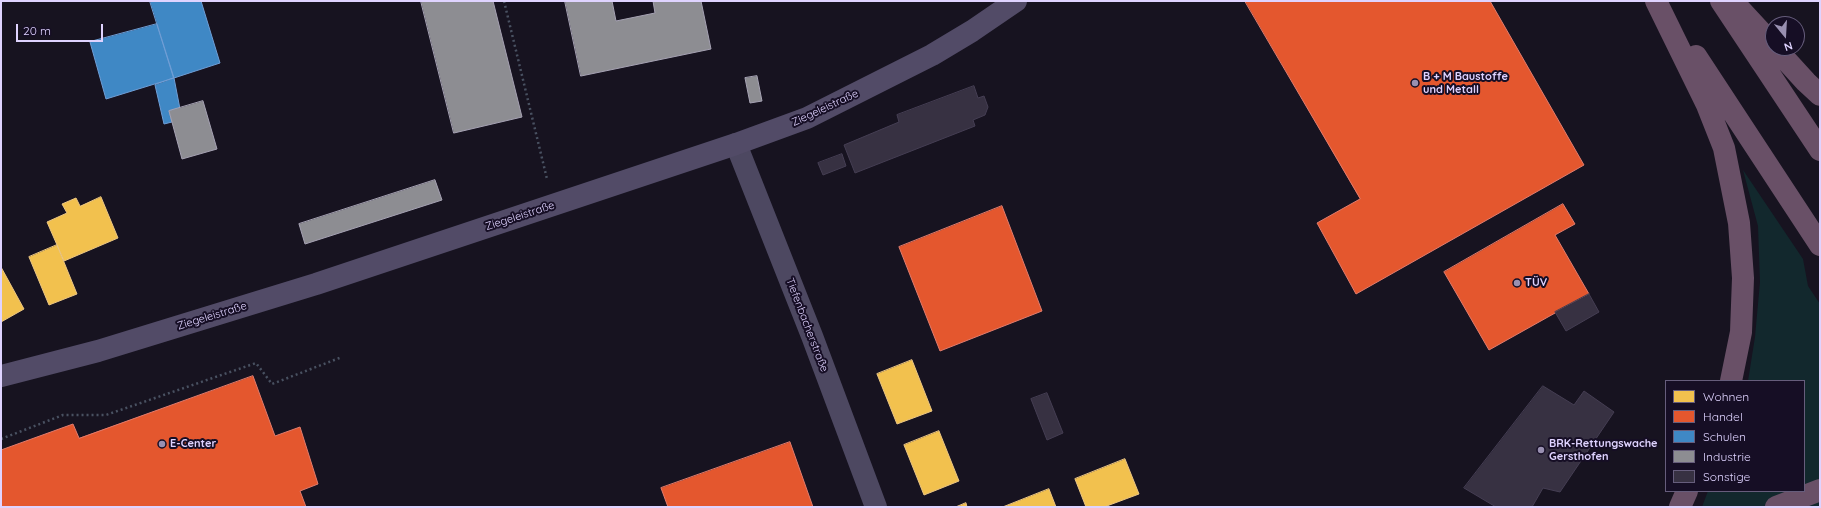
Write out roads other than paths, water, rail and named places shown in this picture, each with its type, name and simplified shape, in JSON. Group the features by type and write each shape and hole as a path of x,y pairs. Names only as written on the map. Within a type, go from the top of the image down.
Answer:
{"highway":[{"path":"1656,1 1707,105 1724,148 1739,223 1743,278 1741,332 1731,380"},
{"path":"1660,1 1820,245"},
{"path":"1721,1 1820,150"},
{"path":"1733,1 1765,36"},
{"path":"1782,56 1806,82 1820,94"},
{"path":"1776,507 1820,490"},
{"path":"1680,507 1687,492"}],"street":[{"name":"Ziegeleistraße","path":"1,376 98,351 316,284 736,144 807,118 932,55 972,31 1016,1"},
{"name":"Tiefenbacherstraße","path":"736,144 812,336 876,507"}],"place":[{"name":"B + M Baustoffe und Metall","path":"1415,83"},
{"name":"TÜV","path":"1517,283"},
{"name":"E-Center","path":"162,444"},
{"name":"BRK-Rettungswache Gersthofen","path":"1541,450"}]}
